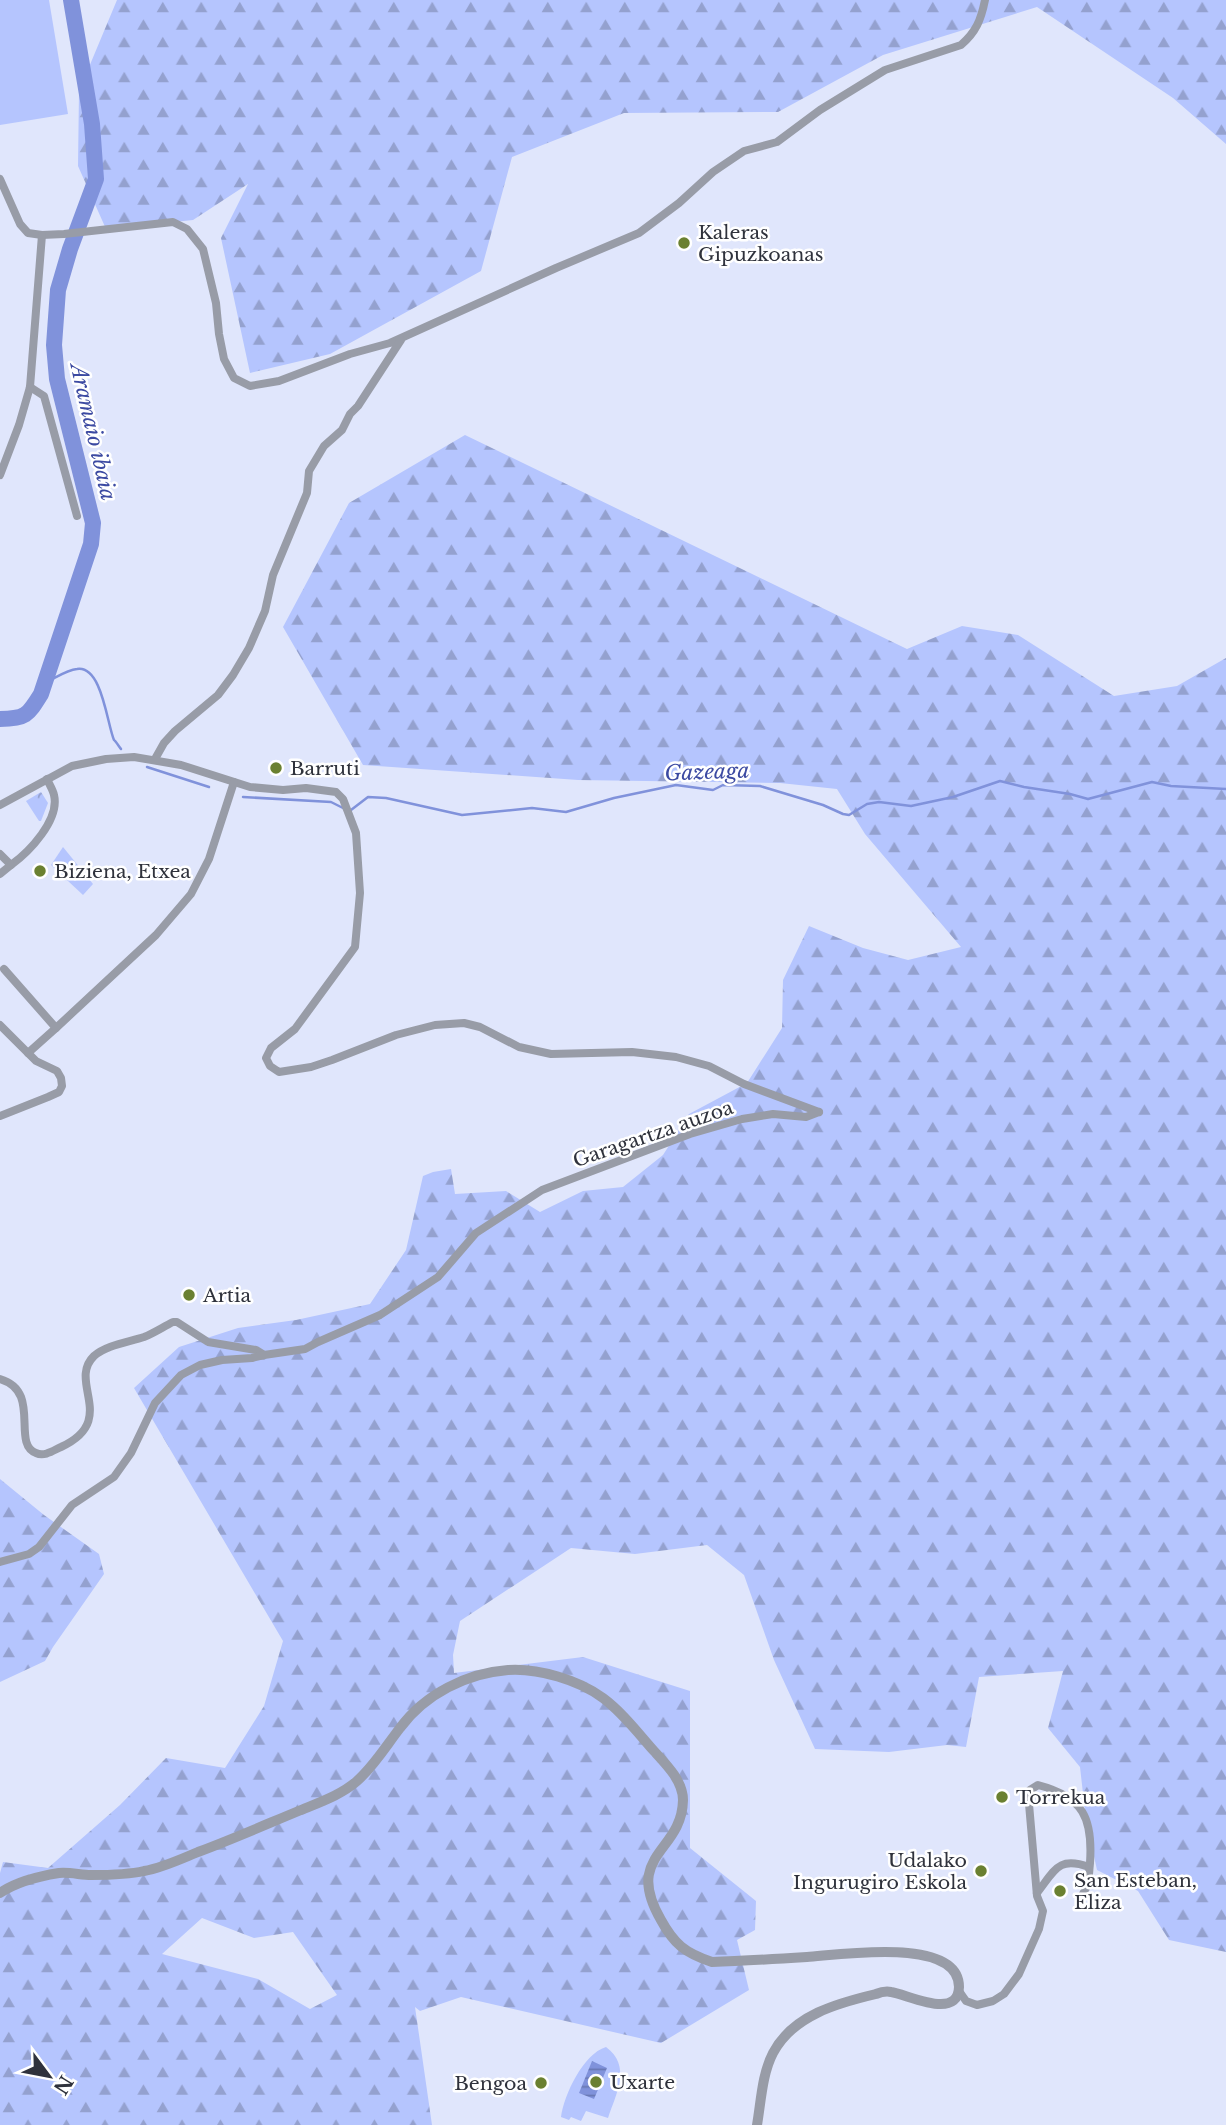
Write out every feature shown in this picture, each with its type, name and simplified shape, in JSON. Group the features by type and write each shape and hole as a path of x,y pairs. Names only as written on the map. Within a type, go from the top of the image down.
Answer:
{"street":[{"path":"0,179 20,224 28,233 64,234 173,222 187,229 203,249 216,303 224,359 234,378 250,386 279,381 350,354 390,343 639,233 679,203 713,172 744,151 777,142 831,103 885,70 961,45 977,28 985,0"},
{"path":"0,475 30,387 42,235"},
{"path":"155,759 175,731 218,695 250,648 265,611 273,575 307,493 309,471 324,446 342,430 403,337"},
{"path":"30,387 44,396 77,516"},
{"name":"Garagartza auzoa","path":"0,805 72,766 134,757 181,765 250,787 306,788 336,792 343,799 356,833 360,893 355,947 295,1029 271,1048 265,1058 270,1066 279,1072 321,1064 396,1035 435,1025 464,1023 480,1027 519,1047 551,1054 632,1052 677,1057 709,1066 744,1084 819,1112 806,1117 773,1114 742,1119 690,1135 542,1191 475,1233 438,1277 403,1302 305,1349 264,1354"},
{"path":"0,874 31,847 50,820 55,795 47,779"},
{"path":"28,1053 156,935 192,892 209,859 234,782"},
{"path":"0,854 11,865"},
{"path":"4,969 56,1028"},
{"path":"0,1025 36,1060 57,1071 62,1086 59,1092 0,1116"},
{"path":"0,1379 20,1392 24,1403 26,1444 34,1453 40,1454 68,1444 83,1433 89,1417 87,1366 96,1354 104,1350 177,1322 208,1342 256,1350 264,1354"},
{"path":"0,1562 29,1554 39,1547 72,1505 114,1477 125,1464 155,1403 181,1375 200,1365 264,1354"},
{"path":"0,1893 8,1887 61,1872 91,1875 144,1871 232,1839 338,1794 356,1782 369,1769 401,1725 420,1706 459,1681 487,1671 532,1671 555,1676 601,1696 636,1730 678,1782 683,1797 681,1815 647,1879 649,1895 669,1934 680,1947 696,1956 712,1962 898,1951 942,1961 954,1969 959,1991 966,2001 977,2005 993,2001 1009,1990 1025,1962 1042,1918 1043,1911 1037,1893 1029,1804 1030,1790 1038,1785 1063,1794 1082,1812 1088,1824 1091,1836 1089,1887 1080,1899"},
{"path":"1037,1893 1057,1868 1064,1864 1072,1862 1089,1867"},
{"path":"757,2125 766,2074 773,2053 785,2037 805,2019 828,2008 888,1991 932,2005 945,2004 954,1999 959,1991"}],"green space":[{"path":"0,0 49,0 68,114 0,125"},
{"path":"117,0 1226,0 1226,144 1173,98 1037,7 883,55 778,112 624,113 512,157 481,271 330,354 250,373 221,238 248,184 193,220 106,229 78,166 79,91"},
{"path":"465,435 907,649 962,626 1018,635 1114,696 1177,686 1226,658 1226,1952 1169,1940 1138,1891 1097,1870 1086,1820 1080,1767 1048,1728 1063,1671 979,1677 966,1747 947,1745 889,1752 815,1749 774,1660 744,1575 707,1545 635,1554 571,1548 460,1621 453,1655 454,1673 583,1657 690,1691 690,1848 756,1901 755,1930 737,1940 749,1990 661,2043 461,1997 420,2011 415,2007 432,2125 0,2125 0,1873 3,1862 48,1868 120,1805 166,1758 225,1768 264,1706 283,1641 134,1388 179,1347 238,1328 296,1320 370,1304 406,1250 423,1176 451,1169 455,1194 506,1191 540,1212 583,1191 623,1187 663,1155 689,1114 747,1083 782,1028 783,980 809,926 863,948 908,960 961,947 865,834 837,789 780,783 578,780 363,765 283,627 349,503","holes":["202,1918 254,1938 293,1932 337,1995 310,2009 258,1979 162,1954"]},
{"path":"41,792 48,803 39,821 26,801"},
{"path":"63,847 93,884 83,895 51,865"},
{"path":"0,1479 44,1515 99,1554 104,1574 45,1661 0,1682"},
{"name":"Uxarte","path":"606,2047 614,2055 620,2071 618,2090 608,2118 586,2111 581,2121 561,2117 566,2098 582,2066"}],"shaded area":[{"path":"592,2061 607,2068 594,2099 579,2093"}],"waterway":[{"name":"Aramaio ibaia","path":"0,719 21,717 33,707 41,694 91,544 93,523 57,379 54,345 58,290 96,179 92,124 71,0"},
{"name":"Gazeaga","path":"46,682 77,669 85,670 92,676 98,685 114,740 121,749"},
{"name":"Gazeaga","path":"147,767 209,787"},
{"name":"Gazeaga","path":"351,810 368,797 386,798 462,815 532,808 566,812 614,798 676,785 713,790 723,785 760,786 849,815 867,804 879,802 911,806 953,797 1000,781 1088,799 1152,782 1171,786 1226,789"},
{"name":"Gazeaga","path":"243,797 331,802 343,808"}],"place":[{"name":"Kaleras Gipuzkoanas","path":"684,243"},
{"name":"Barruti","path":"276,768"},
{"name":"Biziena, Etxea","path":"40,871"},
{"name":"Artia","path":"189,1295"},
{"name":"Torrekua","path":"1002,1797"},
{"name":"Udalako Ingurugiro Eskola","path":"981,1871"},
{"name":"San Esteban, Eliza","path":"1060,1891"},
{"name":"Uxarte","path":"596,2082"},
{"name":"Bengoa","path":"541,2083"}]}
